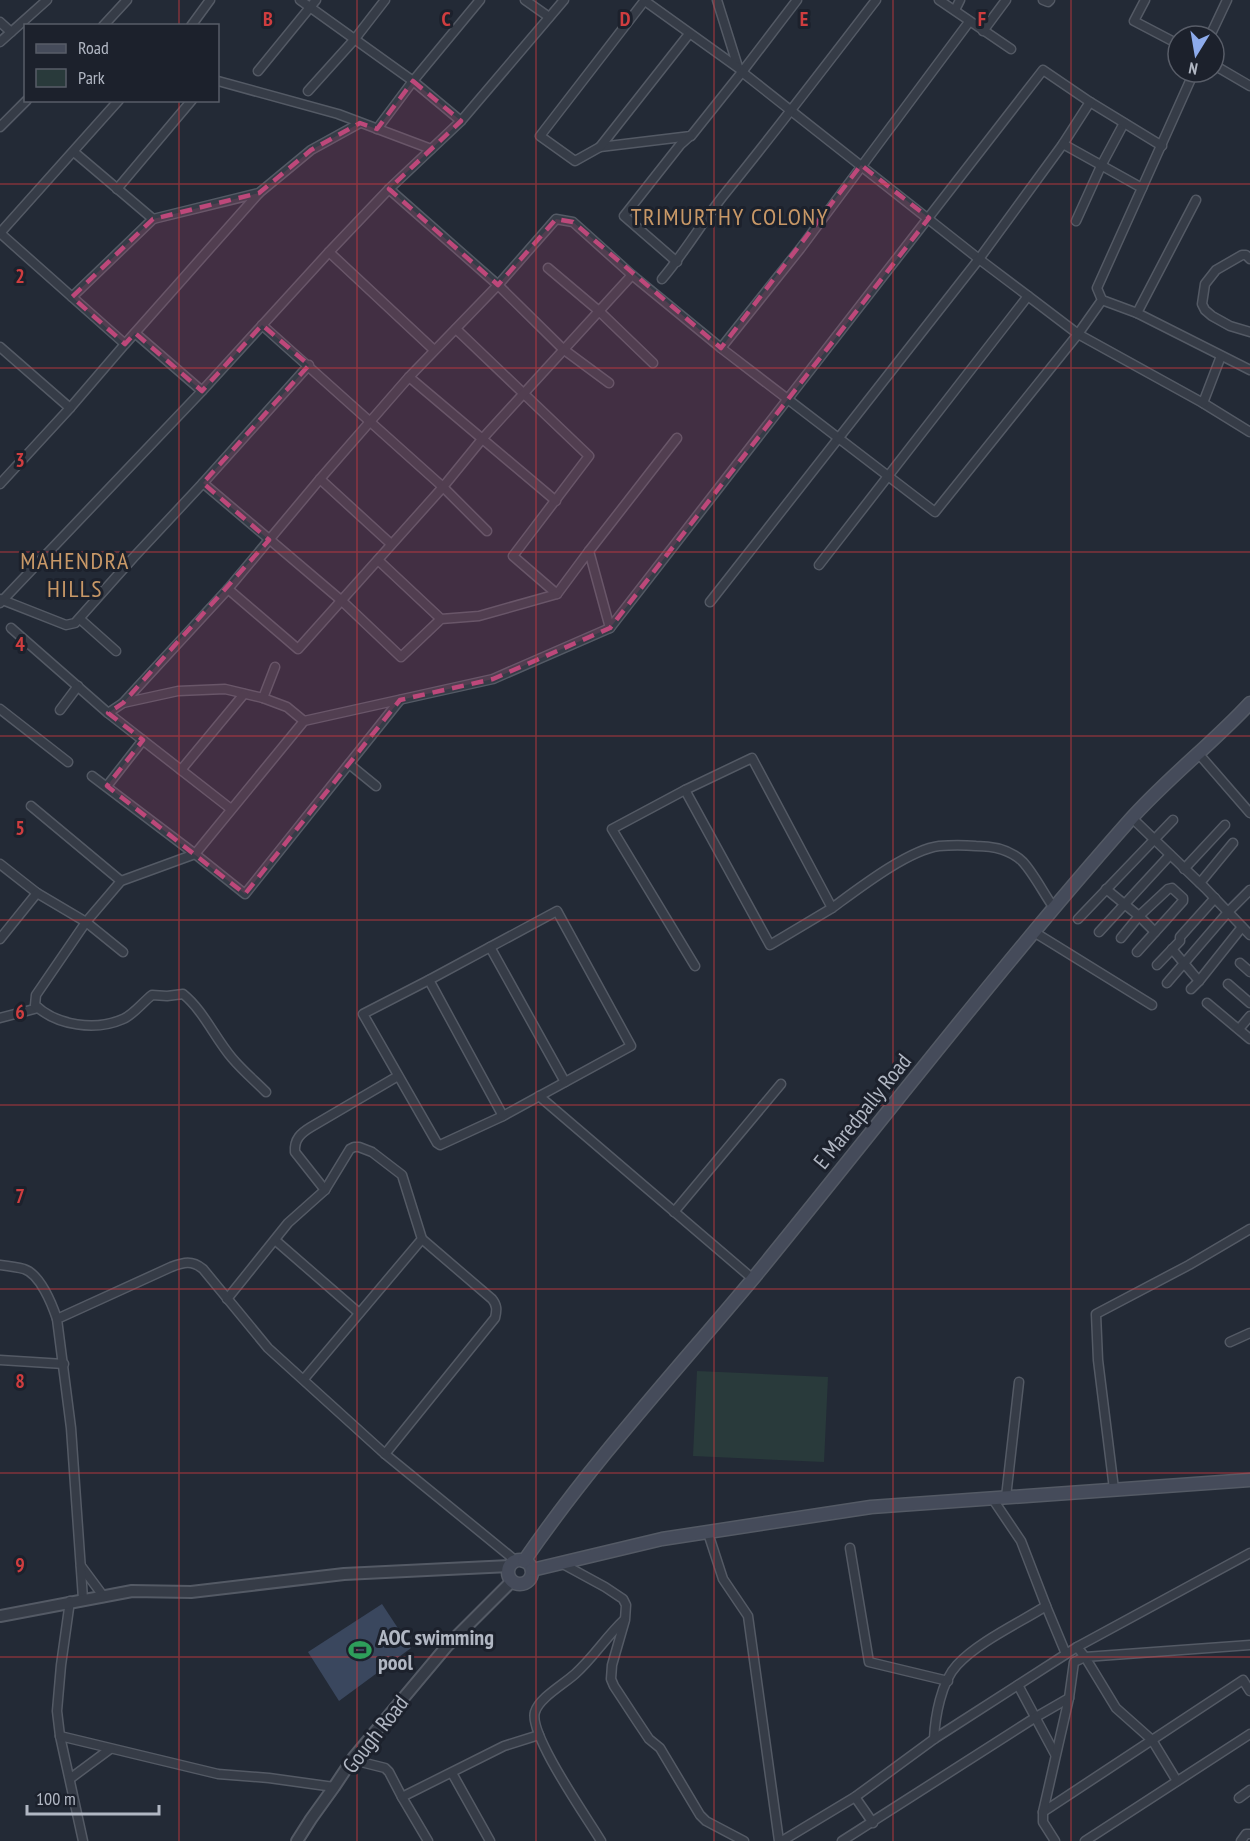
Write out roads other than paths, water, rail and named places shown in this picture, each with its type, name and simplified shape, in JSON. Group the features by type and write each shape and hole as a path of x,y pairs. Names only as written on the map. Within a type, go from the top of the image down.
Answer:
{"main road":[{"name":"E Maredpally Road","path":"520,1564 617,1440 753,1279 1054,908 1132,818 1248,708"},
{"path":"520,1564 532,1576 528,1582 521,1585 512,1581 508,1574 520,1564 561,1563 662,1539 871,1507 1250,1480"}],"street":[{"path":"0,42 48,0"},
{"path":"192,24 210,0"},
{"path":"300,0 313,4 354,40 413,81 461,121"},
{"path":"308,91 354,40 385,0"},
{"path":"377,129 413,81 480,0"},
{"path":"525,0 549,17"},
{"path":"309,365 75,623 66,625 1,600 202,391 389,189 461,121 564,0"},
{"path":"717,0 740,70"},
{"path":"677,262 624,216 797,0"},
{"path":"662,279 677,262 728,189 792,111 876,0"},
{"path":"939,0 1011,49"},
{"path":"955,10 960,0"},
{"path":"983,31 1006,0"},
{"path":"1043,0 1048,2 1050,0"},
{"path":"1145,0 1134,21 1166,38"},
{"path":"1216,24 1227,0"},
{"path":"105,24 124,1"},
{"path":"690,136 600,147 575,161 540,136 645,1 740,70 1077,334 1203,403 1250,432"},
{"path":"258,71 313,4"},
{"path":"0,22 11,32"},
{"path":"721,348 800,249 969,22"},
{"path":"600,147 689,34"},
{"path":"266,1092 233,1059 194,1003 183,994 152,995 126,1018 108,1023 80,1025 64,1022 44,1013 35,1005 36,995 86,922 121,882 195,854 304,721 493,679 610,628 1042,69 1162,147"},
{"path":"1226,71 1250,86"},
{"path":"219,81 338,114 431,149"},
{"path":"1189,84 1097,288 1102,300 1137,313 1250,370"},
{"path":"0,127 25,102"},
{"path":"117,102 0,233 125,344"},
{"path":"117,189 190,102"},
{"path":"710,602 979,259 1064,144 1090,102"},
{"path":"0,484 260,193 311,150 360,123"},
{"path":"1076,220 1124,123"},
{"path":"1064,144 1142,188"},
{"path":"74,152 153,219"},
{"path":"389,189 498,285 563,349 609,383"},
{"path":"72,297 153,219 260,193"},
{"path":"1137,313 1196,200"},
{"path":"108,713 123,703 228,589 370,420 498,285 556,219 573,222 632,275 721,348 935,512 1102,300"},
{"path":"329,252 434,350"},
{"path":"1250,259 1242,255 1216,270 1205,284 1202,304 1212,316 1230,326 1250,332"},
{"path":"548,268 599,311 653,363"},
{"path":"228,589 298,649 443,487 483,438 632,275"},
{"path":"819,565 1029,296"},
{"path":"262,325 370,420 487,531"},
{"path":"456,329 589,456 513,556 557,594"},
{"path":"135,333 202,391"},
{"path":"0,347 70,408"},
{"path":"1203,403 1221,356"},
{"path":"409,377 556,501"},
{"path":"203,483 342,601 401,657 441,619 480,616 557,594 677,438"},
{"path":"320,479 391,544"},
{"path":"589,551 610,628"},
{"path":"378,560 441,619"},
{"path":"80,619 116,651"},
{"path":"11,628 108,713 231,809"},
{"path":"263,698 275,667"},
{"path":"60,710 78,686"},
{"path":"123,703 178,691 225,689 263,698 287,707 304,721"},
{"path":"181,770 244,694"},
{"path":"92,776 245,894 400,700"},
{"path":"0,709 68,762"},
{"path":"107,786 143,740"},
{"path":"1198,753 1250,813"},
{"path":"695,966 612,829 752,758 832,908"},
{"path":"349,764 376,786"},
{"path":"685,790 770,945 832,908 871,879 916,854 937,846 993,846 1008,852 1023,862 1054,908"},
{"path":"31,806 121,882"},
{"path":"1132,818 1250,935"},
{"path":"1078,919 1173,820"},
{"path":"1184,869 1225,825"},
{"path":"1200,883 1233,843"},
{"path":"1099,932 1170,855"},
{"path":"0,864 38,893 86,922 123,952"},
{"path":"1121,938 1139,916 1170,887 1183,898 1182,903 1137,952"},
{"path":"1106,889 1155,932"},
{"path":"1167,983 1250,890"},
{"path":"0,939 38,893"},
{"path":"1157,965 1215,898"},
{"path":"557,911 631,1046 503,1116 440,1145 363,1014 490,947 557,911"},
{"path":"1191,988 1242,927"},
{"path":"1034,932 1152,1005"},
{"path":"490,947 565,1082"},
{"path":"1172,949 1199,981"},
{"path":"1240,963 1250,972"},
{"path":"429,980 503,1116"},
{"path":"1228,984 1250,1003"},
{"path":"1207,1003 1250,1039"},
{"path":"0,1018 38,1008"},
{"path":"1239,1029 1250,1016"},
{"path":"325,1190 295,1152 294,1145 297,1139 306,1130 398,1076"},
{"path":"674,1212 781,1084"},
{"path":"539,1096 753,1279"},
{"path":"227,1299 288,1223 325,1190 350,1149 364,1148 379,1156 402,1175 422,1239 492,1299 496,1304 497,1312 495,1318 385,1454"},
{"path":"1113,1490 1098,1360 1096,1314 1189,1265 1250,1229"},
{"path":"304,1379 422,1239"},
{"path":"275,1240 359,1313"},
{"path":"57,1319 181,1263 197,1264 268,1348 385,1454 520,1564"},
{"path":"0,1264 28,1271 46,1290 57,1319 71,1428 83,1599"},
{"path":"1230,1342 1250,1333"},
{"path":"0,1360 63,1364"},
{"path":"1006,1497 1019,1382"},
{"path":"992,1498 1022,1541 1066,1654"},
{"path":"708,1533 723,1579 748,1616 780,1841 855,1797 934,1739 1077,1647 1250,1553"},
{"path":"850,1548 869,1662 948,1681"},
{"path":"561,1563 623,1599 626,1605 625,1620 610,1672 614,1686 649,1739 660,1748 700,1815 706,1821 744,1841"},
{"path":"0,1616 132,1591 191,1592 344,1574 520,1564"},
{"path":"81,1566 104,1597"},
{"name":"Gough Road","path":"297,1841 354,1757 447,1646 512,1581"},
{"path":"70,1601 57,1711 60,1736 83,1841"},
{"path":"934,1739 934,1721 948,1681 956,1666 978,1647 1046,1606"},
{"path":"601,1841 563,1781 539,1735 534,1720 539,1705 575,1674 625,1620"},
{"path":"1055,1841 1043,1822 1043,1812 1069,1698 1074,1662 1085,1657 1250,1645"},
{"path":"1077,1647 1116,1708 1152,1740 1177,1781"},
{"path":"1043,1812 1243,1680 1250,1691"},
{"path":"1018,1685 1055,1754"},
{"path":"842,1841 1069,1698"},
{"path":"1084,1841 1250,1734"},
{"path":"402,1797 504,1746 539,1735"},
{"path":"60,1736 218,1774 269,1778 334,1788"},
{"path":"70,1778 110,1749"},
{"path":"354,1757 365,1763 386,1768 428,1841"},
{"path":"452,1773 490,1841"},
{"path":"1239,1798 1250,1790"},
{"path":"855,1797 873,1823"},
{"path":"1241,1841 1246,1834 1250,1834"}],"water":[{"name":"AOC swimming pool","path":"382,1604 411,1648 339,1701 308,1652"}],"place":[{"name":"AOC swimming pool","path":"360,1650"}],"district":[{"name":"TRIMURTHY COLONY","path":"730,217"},
{"name":"MAHENDRA HILLS","path":"75,575"}]}
